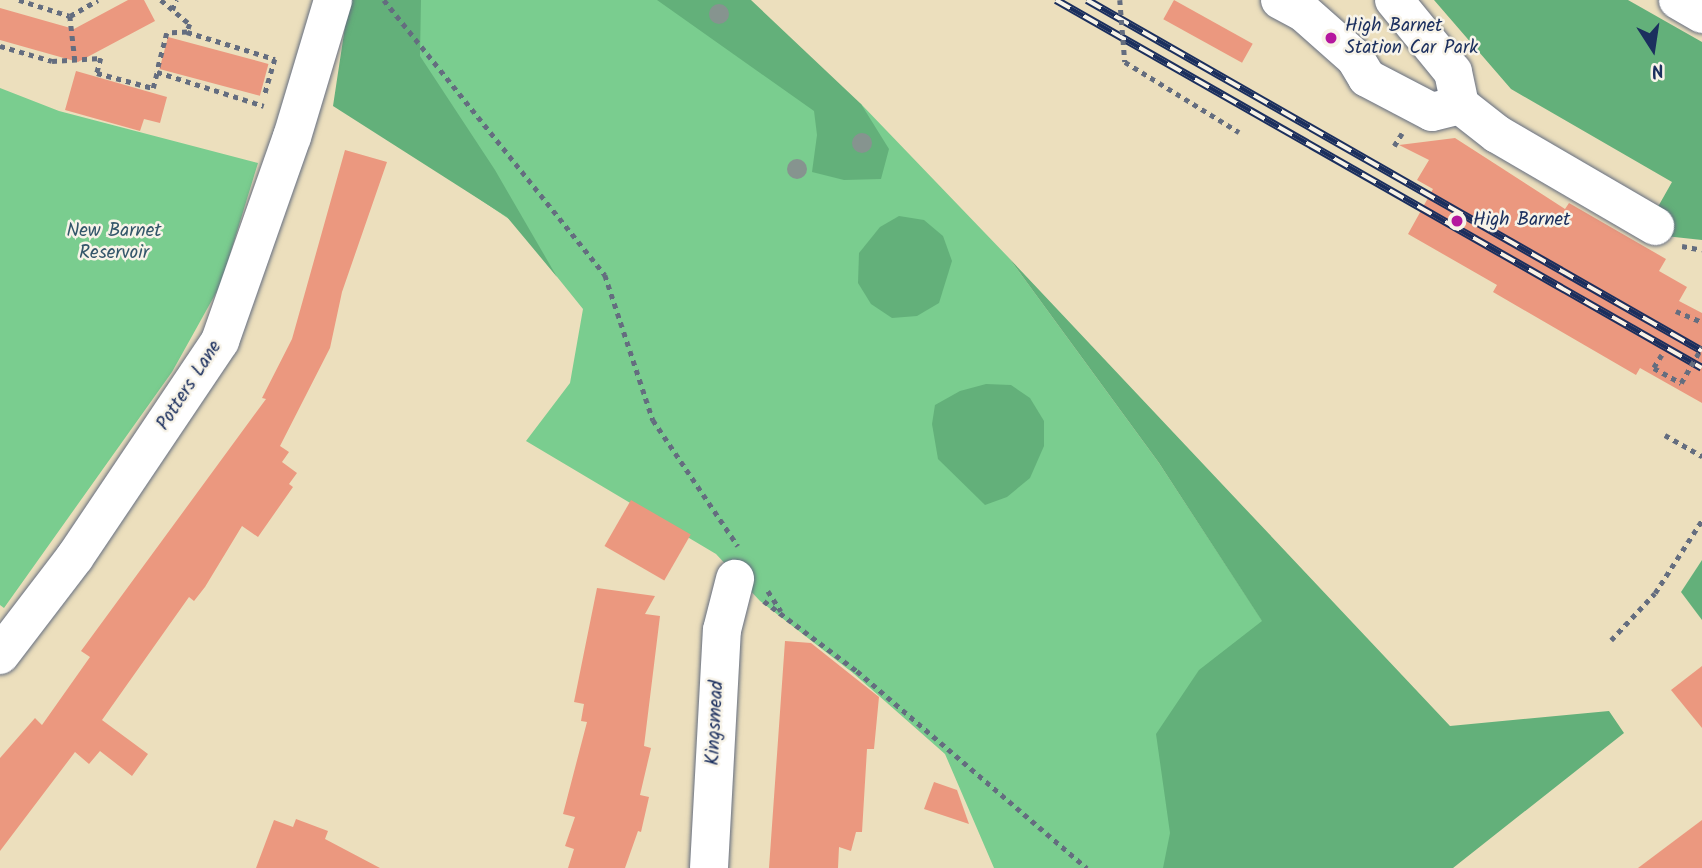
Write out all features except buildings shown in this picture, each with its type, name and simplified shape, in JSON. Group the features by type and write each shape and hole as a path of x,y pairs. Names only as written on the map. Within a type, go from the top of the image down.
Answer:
{"street":[{"name":"Potters Lane","path":"0,655 75,557 220,341 292,137 333,0"},
{"path":"1280,0 1303,12 1355,58 1367,78 1432,112 1460,105"},
{"path":"1394,0 1453,72 1460,105 1497,134 1655,226"},
{"path":"1678,0 1702,14"},
{"name":"Kingsmead","path":"709,868 722,630 749,574"}],"path":[{"path":"19,0 70,16"},
{"path":"70,16 98,0"},
{"path":"161,0 190,24 187,32"},
{"path":"172,10 176,0"},
{"path":"384,0 605,275 653,420 749,574 781,611 1087,868"},
{"path":"1120,0 1125,62 1239,132"},
{"path":"70,16 75,60"},
{"path":"0,46 52,61 100,58 97,73 153,88 167,33 187,32 275,59 263,102 270,123 292,137"},
{"path":"157,72 263,102"},
{"path":"1676,311 1702,322"},
{"path":"1662,355 1654,368 1681,383 1702,346"},
{"path":"1665,435 1702,456"},
{"path":"1611,640 1655,593 1702,520"}],"green space":[{"path":"349,0 685,0 861,104 1009,258 1159,463 1341,741 1408,868 994,868 945,754 853,673 760,601 716,554 526,441 570,383 583,309 512,221 410,152"},
{"path":"349,0 421,0 420,56 495,170 557,277 507,217 333,106"},
{"path":"657,0 751,0 861,104 889,149 881,179 844,180 812,172 817,135 814,111"},
{"path":"1434,0 1628,0 1702,42 1702,240 1656,235 1655,212 1672,182 1511,89"},
{"name":"New Barnet Reservoir","path":"0,88 59,111 258,163 221,284 172,372 4,608 0,605"},
{"path":"899,216 924,220 943,236 952,261 939,303 917,316 892,318 871,304 858,283 859,253 880,227"},
{"path":"1009,258 1450,726 1609,711 1624,733 1453,868 1163,868 1170,833 1156,734 1199,670 1262,621 1159,463"},
{"path":"986,384 1011,385 1030,398 1044,421 1044,446 1030,478 1007,497 985,505 938,459 932,424 935,405 960,391"},
{"path":"1702,560 1702,620 1681,592"}],"railway":[{"path":"1056,0 1702,368"},
{"path":"1087,0 1702,351"}],"place":[{"name":"High Barnet Station Car Park","path":"1331,38"},
{"name":"High Barnet","path":"1457,221"}]}
